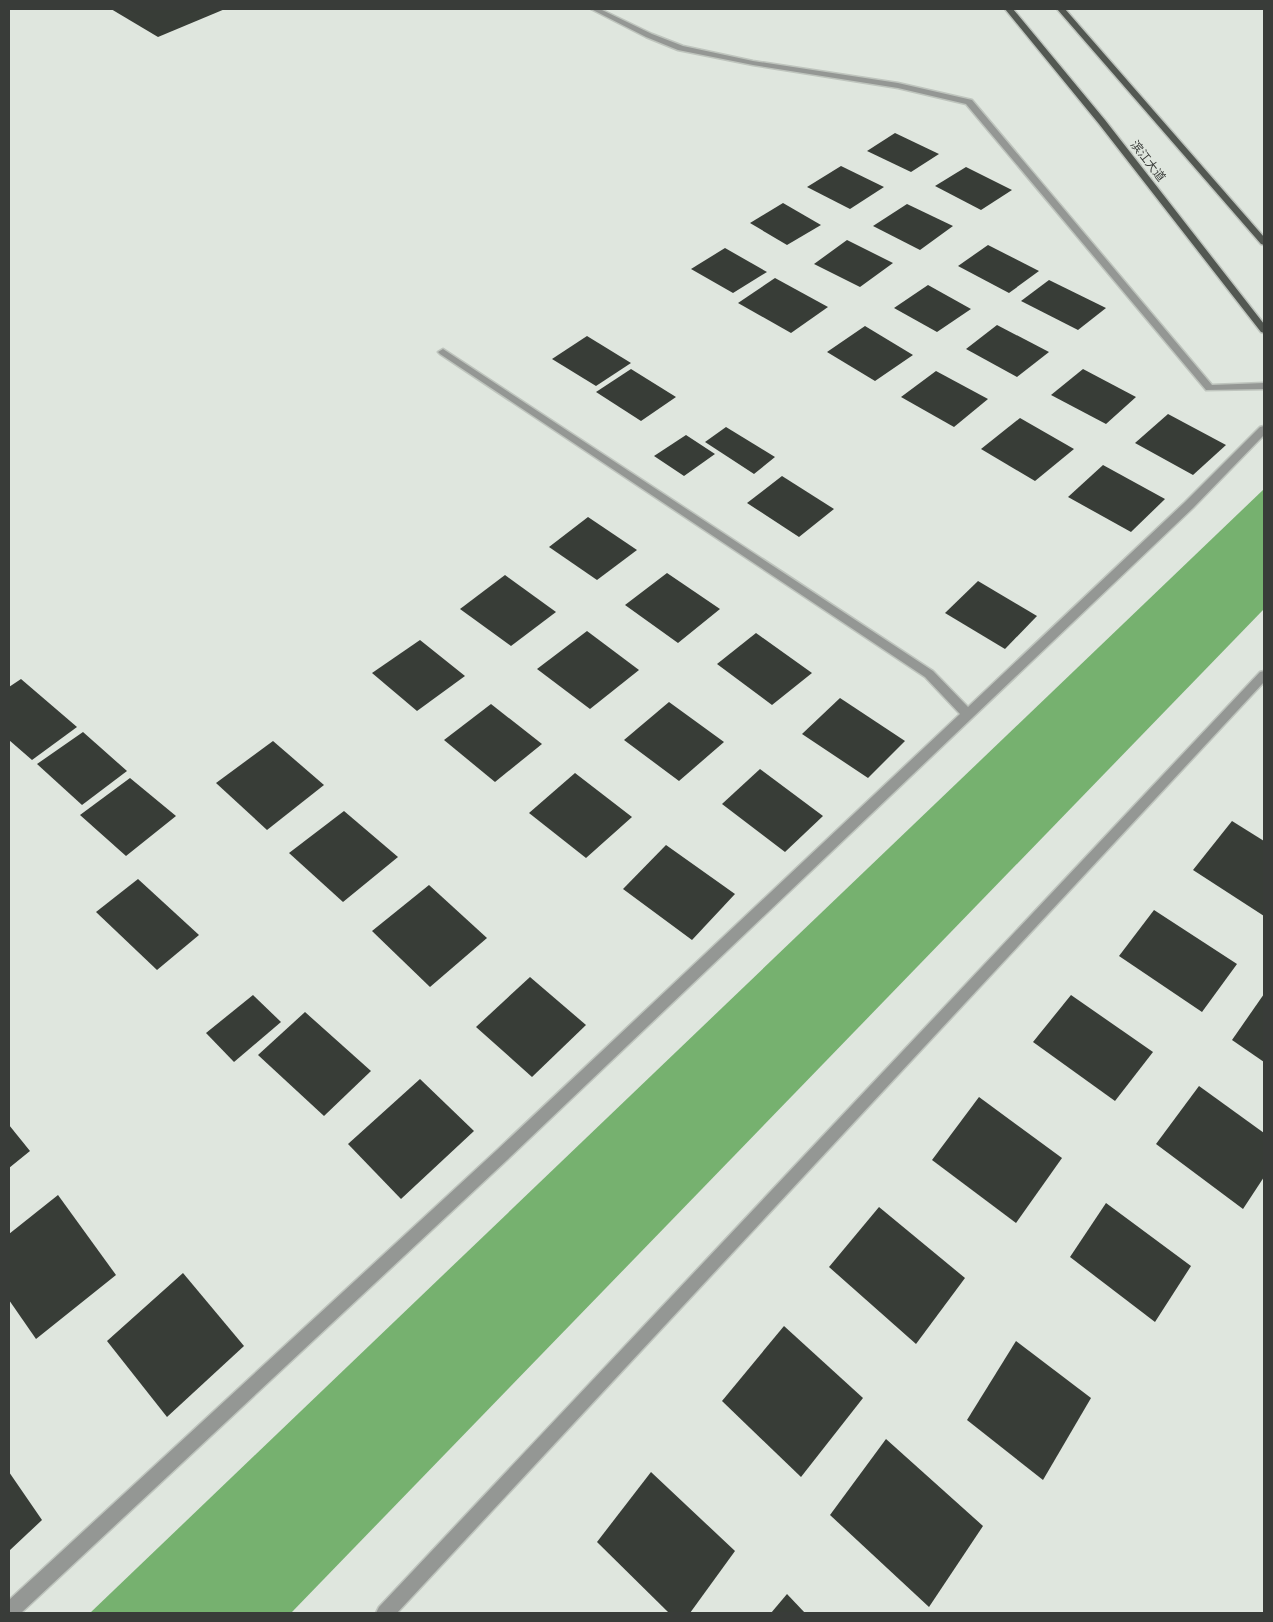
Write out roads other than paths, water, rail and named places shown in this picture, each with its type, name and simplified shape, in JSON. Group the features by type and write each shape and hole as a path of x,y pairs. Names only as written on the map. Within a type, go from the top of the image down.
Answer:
{"main road":[{"name":"滨江大道","path":"1009,9 1102,122 1264,330"},
{"path":"1061,9 1264,242"}],"street":[{"path":"595,9 679,48 804,71 930,90 970,102 1209,388 1264,386"},
{"path":"443,352 929,674 968,715"},
{"path":"9,1612 502,1155 1190,505 1264,429"},
{"path":"385,1613 1264,675"}]}
